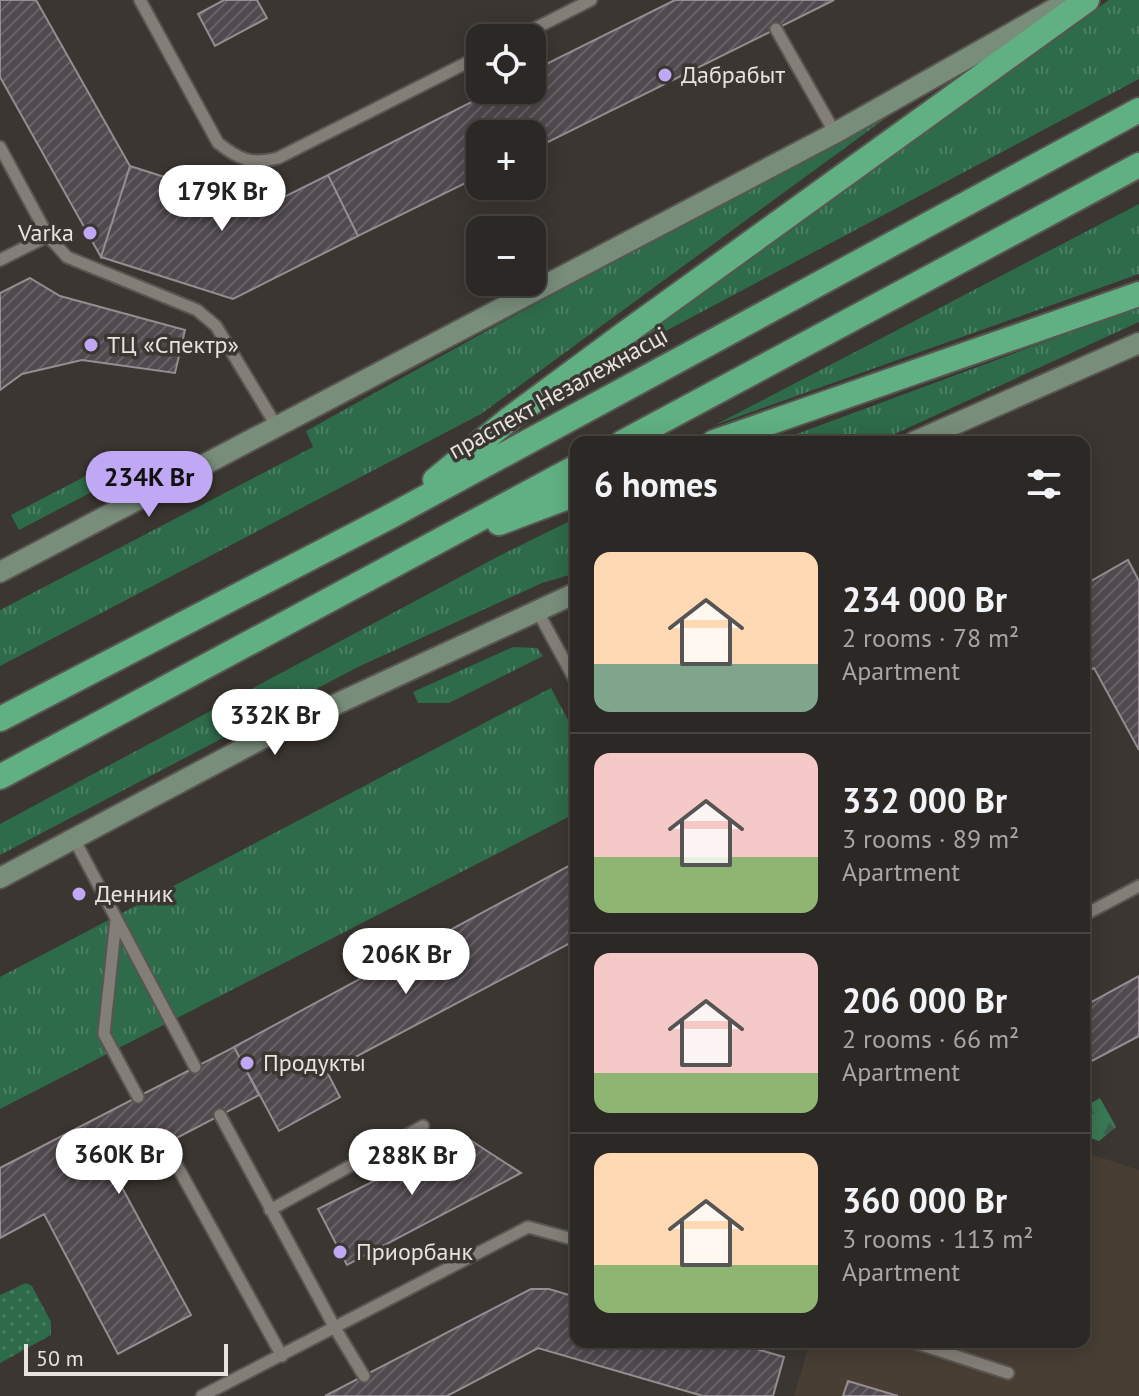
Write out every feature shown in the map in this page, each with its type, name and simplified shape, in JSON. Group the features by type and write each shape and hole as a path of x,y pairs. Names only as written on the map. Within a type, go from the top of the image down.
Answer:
{"highway":[{"path":"391,516 532,403 1087,0"},
{"name":"праспект Незалежнасці","path":"0,719 391,516 1139,110"},
{"path":"634,436 1139,165"},
{"path":"731,436 1139,294"},
{"path":"0,777 570,470"},
{"path":"407,558 570,496"}],"main road":[{"path":"0,572 835,133 1070,0"},
{"path":"928,436 1139,343"},
{"path":"0,878 263,738 570,596"}],"lane":[{"path":"140,0 218,143 232,154 260,163 278,158 466,63"},
{"path":"544,24 591,0"},
{"path":"776,29 835,133"},
{"path":"0,147 48,236 67,257 197,310 216,326 277,427"},
{"path":"0,260 48,236"},
{"path":"538,612 570,671"},
{"path":"74,839 195,1067"},
{"path":"1090,912 1139,886"},
{"path":"116,920 104,1034 138,1097"},
{"path":"220,1115 364,1376"},
{"path":"270,1210 423,1126"},
{"path":"165,1144 282,1356"},
{"path":"202,1396 528,1227 570,1238"},
{"path":"931,1348 1008,1373"}],"shaded area":[{"path":"1090,1154 1139,1170 1139,1396 794,1396 808,1348 1090,1348"}],"green space":[{"path":"1109,0 1139,0 1139,79 598,367"},
{"path":"931,85 481,414 0,666 0,610 313,447 306,431"},
{"path":"1139,204 1139,274 715,425"},
{"path":"1139,307 1139,322 890,436 791,436"},
{"path":"101,468 109,483 19,530 11,515"},
{"path":"570,521 570,575 542,583 358,667 0,855 0,824"},
{"path":"513,647 537,648 543,656 449,703 418,703 413,692"},
{"path":"551,688 570,724 570,816 0,1109 0,977"},
{"path":"1100,1098 1116,1127 1099,1141 1090,1138 1090,1104"},
{"path":"26,1283 32,1286 51,1322 51,1335 0,1363 0,1295"}],"building":[{"path":"0,0 36,0 130,166 101,257 0,77"},
{"path":"224,0 257,0 267,18 215,46 198,14"},
{"path":"675,0 834,0 546,143 546,120 466,120 466,183 358,236 328,175 467,104 546,104 546,64"},
{"path":"130,166 262,208 328,175 358,236 233,299 101,257"},
{"name":"ТЦ «Спектр»","path":"30,278 60,296 185,330 175,373 82,360 22,374 0,390 0,293"},
{"path":"1128,560 1139,581 1139,750 1094,668 1090,670 1090,582"},
{"path":"570,865 570,943 327,1072 340,1097 279,1131 234,1047"},
{"path":"1139,976 1139,1036 1090,1062 1090,1003"},
{"path":"234,1047 259,1095 113,1171 191,1315 118,1354 44,1214 0,1238 0,1168"},
{"path":"464,1136 521,1173 347,1265 318,1209"},
{"path":"531,1289 549,1289 570,1295 570,1348 753,1348 784,1357 773,1396 703,1396 538,1348 447,1396 325,1396"},
{"path":"848,1381 898,1396 843,1396"}],"place":[{"name":"Дабрабыт","path":"665,75"},
{"name":"Varka","path":"90,233"},
{"name":"ТЦ «Спектр»","path":"91,345"},
{"name":"Денник","path":"79,894"},
{"name":"Продукты","path":"247,1063"},
{"name":"Приорбанк","path":"340,1252"}]}
